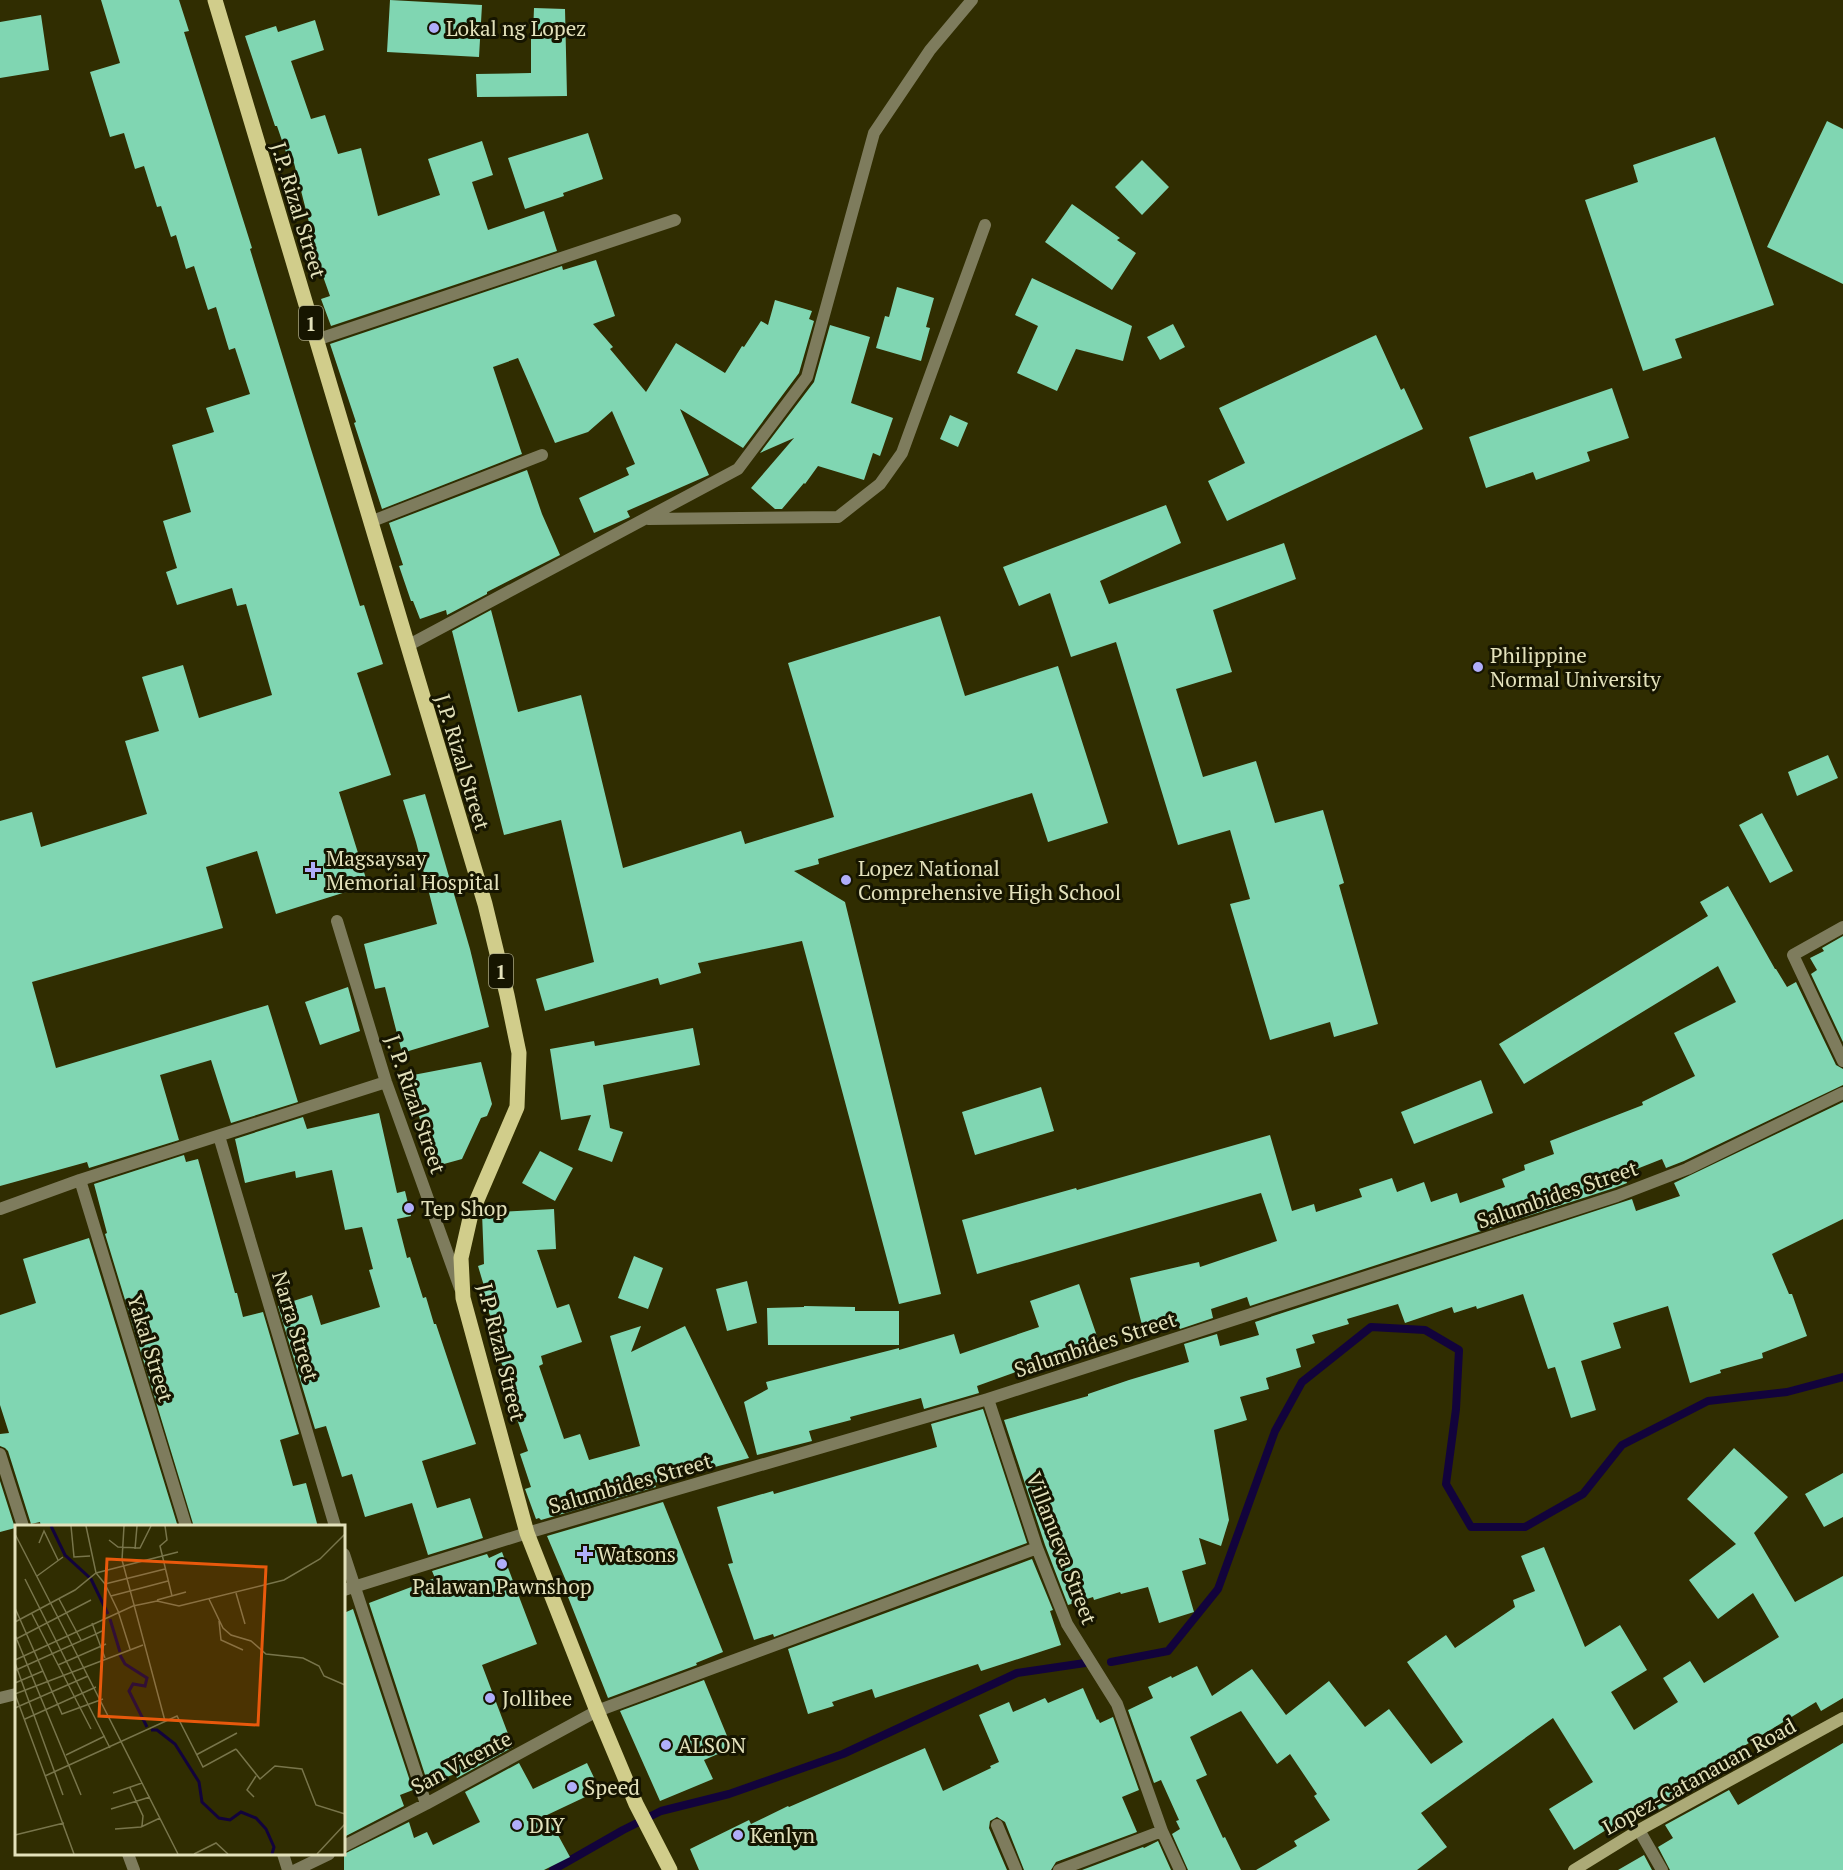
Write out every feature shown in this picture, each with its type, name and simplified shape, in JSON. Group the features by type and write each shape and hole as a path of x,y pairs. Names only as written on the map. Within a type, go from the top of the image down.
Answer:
{"main road":[{"name":"J.P. Rizal Street","path":"214,0 485,904 519,1053 517,1107 471,1214 461,1258 463,1298 527,1533 636,1804 670,1870"},
{"name":"Lopez-Catanauan Road","path":"1574,1870 1639,1830 1843,1718"}],"street":[{"path":"407,646 738,469 807,377 874,133 930,50 972,0"},
{"path":"316,340 675,220"},
{"path":"645,519 838,517 879,484 902,453 985,225"},
{"path":"369,522 542,455"},
{"name":"J. P. Rizal Street","path":"337,921 386,1082 463,1298"},
{"path":"1843,927 1793,955 1843,1061"},
{"path":"0,1209 80,1180 386,1082"},
{"name":"Salumbides Street","path":"348,1588 527,1533 988,1399 1617,1196 1687,1169 1843,1094"},
{"name":"Narra Street","path":"219,1136 334,1525"},
{"name":"Yakal Street","path":"80,1180 185,1525"},
{"name":"Villanueva Street","path":"988,1399 1037,1548 1067,1624 1117,1704 1162,1831 1180,1870"},
{"path":"0,1454 22,1525"},
{"name":"San Vicente","path":"345,1845 597,1711 1037,1548"},
{"path":"345,1562 348,1588 426,1804"},
{"path":"0,1698 15,1694"},
{"path":"997,1825 1016,1870"},
{"path":"1639,1830 1662,1870"},
{"path":"1059,1870 1162,1831"},
{"path":"128,1855 134,1870"},
{"path":"283,1855 288,1870"},
{"path":"296,1870 327,1855"}],"building":[{"path":"101,0 179,0 189,31 184,32 252,248 250,249 310,446 360,606 364,605 383,664 357,673 391,775 339,792 368,885 276,914 257,851 206,867 223,928 32,982 56,1068 268,1005 298,1102 231,1123 211,1060 160,1075 179,1140 89,1168 87,1162 0,1186 0,821 32,812 41,847 147,814 125,741 159,731 142,677 183,665 199,718 272,695 246,604 237,606 232,588 177,605 166,572 177,568 163,521 191,512 172,445 214,432 206,408 250,394 235,348 229,350 216,307 208,310 194,266 186,269 176,235 171,237 161,206 157,207 144,166 135,169 124,133 110,137 90,72 120,63"},
{"name":"Lokal ng Lopez","path":"390,0 482,5 479,57 387,52"},
{"path":"534,8 565,9 567,96 477,97 476,74 531,73"},
{"path":"41,15 49,70 0,78 0,22"},
{"path":"315,20 324,50 291,61 311,119 325,115 338,154 361,148 378,216 440,195 428,159 482,141 493,175 472,182 488,230 544,211 557,251 331,326 321,299 330,296 310,240 313,238 294,163 290,164 277,126 275,126 245,36 276,26 278,32"},
{"path":"1827,121 1843,129 1843,284 1767,247"},
{"path":"588,133 603,179 563,193 564,196 525,209 508,158"},
{"path":"1715,137 1774,305 1675,339 1682,358 1643,371 1585,200 1638,182 1633,165"},
{"path":"1142,160 1169,187 1142,215 1115,187"},
{"path":"1072,204 1120,238 1117,240 1136,253 1112,290 1045,242"},
{"path":"596,260 615,316 593,324 613,347 610,349 646,392 676,343 725,373 761,321 768,325 775,300 812,311 809,319 814,321 799,373 743,448 680,409 709,475 627,511 630,517 594,533 579,498 629,475 626,468 635,464 612,411 588,432 555,443 518,358 493,367 522,454 382,509 330,344 562,266 563,270"},
{"path":"1032,278 1132,326 1123,361 1076,349 1057,391 1017,373 1038,326 1015,315"},
{"path":"897,287 934,298 926,327 930,328 921,361 876,348 885,316 889,317"},
{"path":"1173,324 1185,347 1160,360 1147,337"},
{"path":"830,325 870,337 851,403 893,418 880,456 873,453 864,480 818,466 782,509 775,509 751,488 794,438 760,453 814,382"},
{"path":"1376,335 1401,390 1404,388 1423,429 1227,521 1208,481 1245,463 1219,408"},
{"path":"1612,388 1629,438 1587,452 1590,461 1536,480 1533,472 1486,488 1469,437"},
{"path":"950,415 968,423 958,447 940,439"},
{"path":"527,470 542,514 560,555 447,615 446,610 420,619 399,566 403,565 389,523"},
{"path":"1166,505 1181,543 1100,581 1109,604 1284,543 1296,579 1213,610 1232,672 1176,689 1203,777 1256,761 1275,823 1323,810 1344,883 1339,885 1378,1024 1334,1037 1330,1022 1270,1040 1230,904 1250,899 1230,830 1178,845 1116,642 1071,657 1050,593 1019,606 1003,567"},
{"path":"491,610 518,712 581,695 623,868 741,831 745,844 834,817 788,663 940,616 965,696 1058,666 1108,823 1048,842 1032,793 818,859 819,864 794,871 845,902 941,1294 899,1304 802,941 698,963 701,973 660,985 658,978 545,1011 536,979 594,962 561,820 504,835 452,631"},
{"path":"1828,755 1838,778 1797,796 1788,772"},
{"path":"425,794 470,949 489,1027 402,1053 385,987 375,989 364,944 437,924 403,800"},
{"path":"1762,813 1793,871 1770,883 1739,825"},
{"path":"1728,886 1787,987 1796,982 1836,1065 1843,1069 1843,1085 1684,1161 1666,1168 1662,1159 1624,1174 1627,1183 1614,1188 1250,1306 1247,1297 1211,1309 1213,1318 1180,1329 1178,1325 1144,1333 1130,1278 1199,1262 1200,1267 1277,1241 1261,1193 977,1274 962,1220 1270,1135 1292,1211 1314,1204 1316,1212 1362,1197 1359,1189 1392,1178 1397,1192 1424,1182 1431,1202 1457,1193 1460,1203 1505,1187 1502,1179 1525,1170 1524,1165 1554,1154 1550,1141 1643,1105 1642,1102 1695,1076 1674,1033 1736,1002 1718,966 1524,1084 1499,1044 1708,916 1700,902"},
{"path":"1843,936 1843,1042 1811,974 1817,970 1810,958 1824,951 1822,948"},
{"path":"348,987 360,1031 320,1045 305,1002"},
{"path":"693,1028 700,1065 603,1085 610,1128 623,1132 612,1162 578,1150 591,1115 561,1120 550,1049 594,1041 595,1046"},
{"path":"481,1062 492,1104 487,1116 481,1118 462,1159 433,1167 408,1076"},
{"path":"1481,1080 1493,1113 1414,1144 1401,1112"},
{"path":"1041,1087 1054,1131 975,1155 962,1112"},
{"path":"1843,1102 1843,1219 1772,1254 1789,1294 1792,1294 1807,1336 1762,1353 1763,1358 1720,1370 1721,1373 1690,1383 1668,1306 1613,1323 1621,1348 1581,1361 1596,1410 1571,1418 1555,1367 1548,1369 1523,1294 1477,1309 1476,1306 1454,1313 1452,1307 1405,1323 1398,1304 1347,1319 1349,1324 1312,1335 1315,1343 1296,1349 1301,1367 1266,1378 1269,1389 1240,1397 1247,1420 1214,1430 1229,1520 1221,1546 1199,1538 1206,1564 1182,1571 1194,1612 1159,1623 1148,1587 1094,1600 1093,1597 1068,1605 1045,1545 1004,1420 1088,1396 1088,1394 1129,1380 1189,1362 1184,1344 1217,1334 1220,1346 1259,1335 1255,1322 1632,1199 1636,1211 1680,1196 1674,1183"},
{"path":"379,1113 397,1193 405,1191 411,1216 397,1219 407,1258 410,1257 423,1298 426,1297 476,1444 422,1461 437,1508 470,1498 483,1538 428,1555 412,1503 365,1517 352,1474 342,1477 326,1426 315,1429 278,1306 312,1295 321,1325 380,1307 369,1270 373,1269 362,1227 345,1230 332,1170 296,1178 295,1171 245,1183 235,1139 303,1117 307,1129"},
{"path":"540,1151 573,1168 555,1201 522,1183"},
{"path":"184,1155 186,1162 198,1159 243,1317 263,1312 299,1434 280,1440 293,1486 306,1483 317,1525 193,1525 105,1234 107,1233 94,1184"},
{"path":"554,1209 556,1249 537,1250 557,1308 569,1304 582,1342 541,1356 543,1364 539,1366 564,1439 580,1434 589,1460 640,1446 610,1336 641,1326 631,1352 685,1326 749,1458 654,1483 656,1487 541,1520 536,1519 525,1489 531,1487 520,1454 528,1451 505,1384 508,1383 490,1328 494,1327 480,1287 484,1286 478,1266 484,1264 482,1213"},
{"path":"89,1238 177,1525 41,1525 40,1522 31,1524 8,1451 0,1446 0,1434 9,1433 0,1405 0,1315 36,1303 23,1259"},
{"path":"634,1256 663,1268 648,1309 618,1298"},
{"path":"747,1281 757,1323 727,1331 716,1289"},
{"path":"1079,1284 1099,1342 977,1386 979,1393 924,1409 921,1398 850,1417 851,1420 809,1431 812,1441 757,1455 744,1402 768,1389 766,1382 899,1348 899,1350 954,1334 960,1354 1039,1327 1030,1301"},
{"path":"855,1307 855,1311 899,1311 899,1345 768,1345 767,1308"},
{"path":"983,1409 1027,1543 774,1637 773,1634 754,1640 728,1564 733,1563 717,1507 773,1491 774,1494 937,1447 931,1424"},
{"path":"1734,1448 1788,1497 1754,1533 1795,1602 1843,1576 1843,1698 1821,1711 1816,1702 1744,1746 1746,1750 1735,1757 1737,1762 1719,1773 1721,1776 1656,1811 1651,1802 1574,1850 1549,1809 1593,1782 1553,1718 1421,1813 1447,1847 1417,1870 1256,1870 1297,1846 1294,1841 1330,1820 1314,1796 1317,1794 1290,1754 1277,1764 1241,1711 1190,1737 1207,1775 1196,1780 1241,1870 1188,1870 1172,1834 1180,1829 1176,1821 1179,1820 1161,1780 1154,1783 1128,1710 1153,1698 1148,1687 1171,1676 1172,1678 1197,1666 1212,1696 1252,1669 1286,1715 1329,1681 1365,1727 1389,1709 1431,1764 1463,1742 1407,1662 1446,1635 1455,1648 1515,1607 1513,1600 1535,1591 1521,1556 1544,1547 1585,1647 1620,1625 1647,1670 1611,1692 1634,1730 1678,1702 1663,1678 1690,1661 1704,1683 1779,1637 1753,1593 1718,1619 1689,1580 1736,1544 1687,1499"},
{"path":"1843,1473 1843,1517 1824,1527 1805,1494"},
{"path":"0,1481 15,1528 0,1532"},
{"path":"663,1502 723,1652 696,1663 697,1665 608,1698 568,1597 572,1595 547,1536"},
{"path":"502,1552 537,1644 482,1665 513,1747 457,1778 455,1774 428,1784 369,1603 435,1578 432,1571 487,1554 489,1558"},
{"path":"1032,1559 1053,1610 1050,1611 1061,1645 981,1671 978,1664 875,1698 872,1689 832,1702 834,1706 808,1714 788,1649"},
{"path":"353,1609 413,1790 400,1795 404,1806 345,1836 345,1613"},
{"name":"ALSON","path":"704,1680 732,1748 704,1760 713,1779 660,1801 620,1711"},
{"path":"1083,1688 1100,1723 1113,1717 1139,1790 1122,1797 1137,1832 1056,1862 1051,1870 1024,1870 1005,1822 997,1817 990,1821 989,1828 1007,1870 699,1870 690,1849 749,1820 751,1824 925,1748 943,1791 999,1762 979,1715 1009,1702 1013,1712 1045,1698 1048,1703"},
{"path":"1843,1743 1843,1870 1670,1870 1658,1847 1673,1838 1665,1825 1729,1790 1738,1805"},
{"path":"519,1763 533,1789 587,1763 600,1790 547,1815 570,1857 544,1870 344,1870 345,1854 409,1822 414,1838 427,1832 433,1845 480,1822 465,1792"},
{"path":"1158,1841 1171,1870 1082,1870 1144,1848"},
{"path":"1644,1855 1652,1870 1618,1870"}],"waterway":[{"path":"1111,1662 1168,1651 1218,1589 1275,1431 1302,1382 1371,1327 1425,1330 1459,1350 1456,1409 1446,1484 1471,1527 1525,1527 1583,1494 1622,1445 1708,1401 1787,1392 1843,1377"},
{"path":"553,1870 661,1811 729,1794 843,1754 1017,1673 1085,1663"}],"place":[{"name":"Lokal ng Lopez","path":"434,28"},
{"name":"Philippine Normal University","path":"1478,667"},
{"name":"Magsaysay Memorial Hospital","path":"313,870"},
{"name":"Lopez National Comprehensive High School","path":"846,880"},
{"name":"Tep Shop","path":"409,1208"},
{"name":"Watsons","path":"585,1554"},
{"name":"Palawan Pawnshop","path":"502,1564"},
{"name":"Jollibee","path":"490,1698"},
{"name":"ALSON","path":"666,1745"},
{"name":"Speed","path":"572,1787"},
{"name":"DIY","path":"517,1825"},
{"name":"Kenlyn","path":"738,1835"}]}
